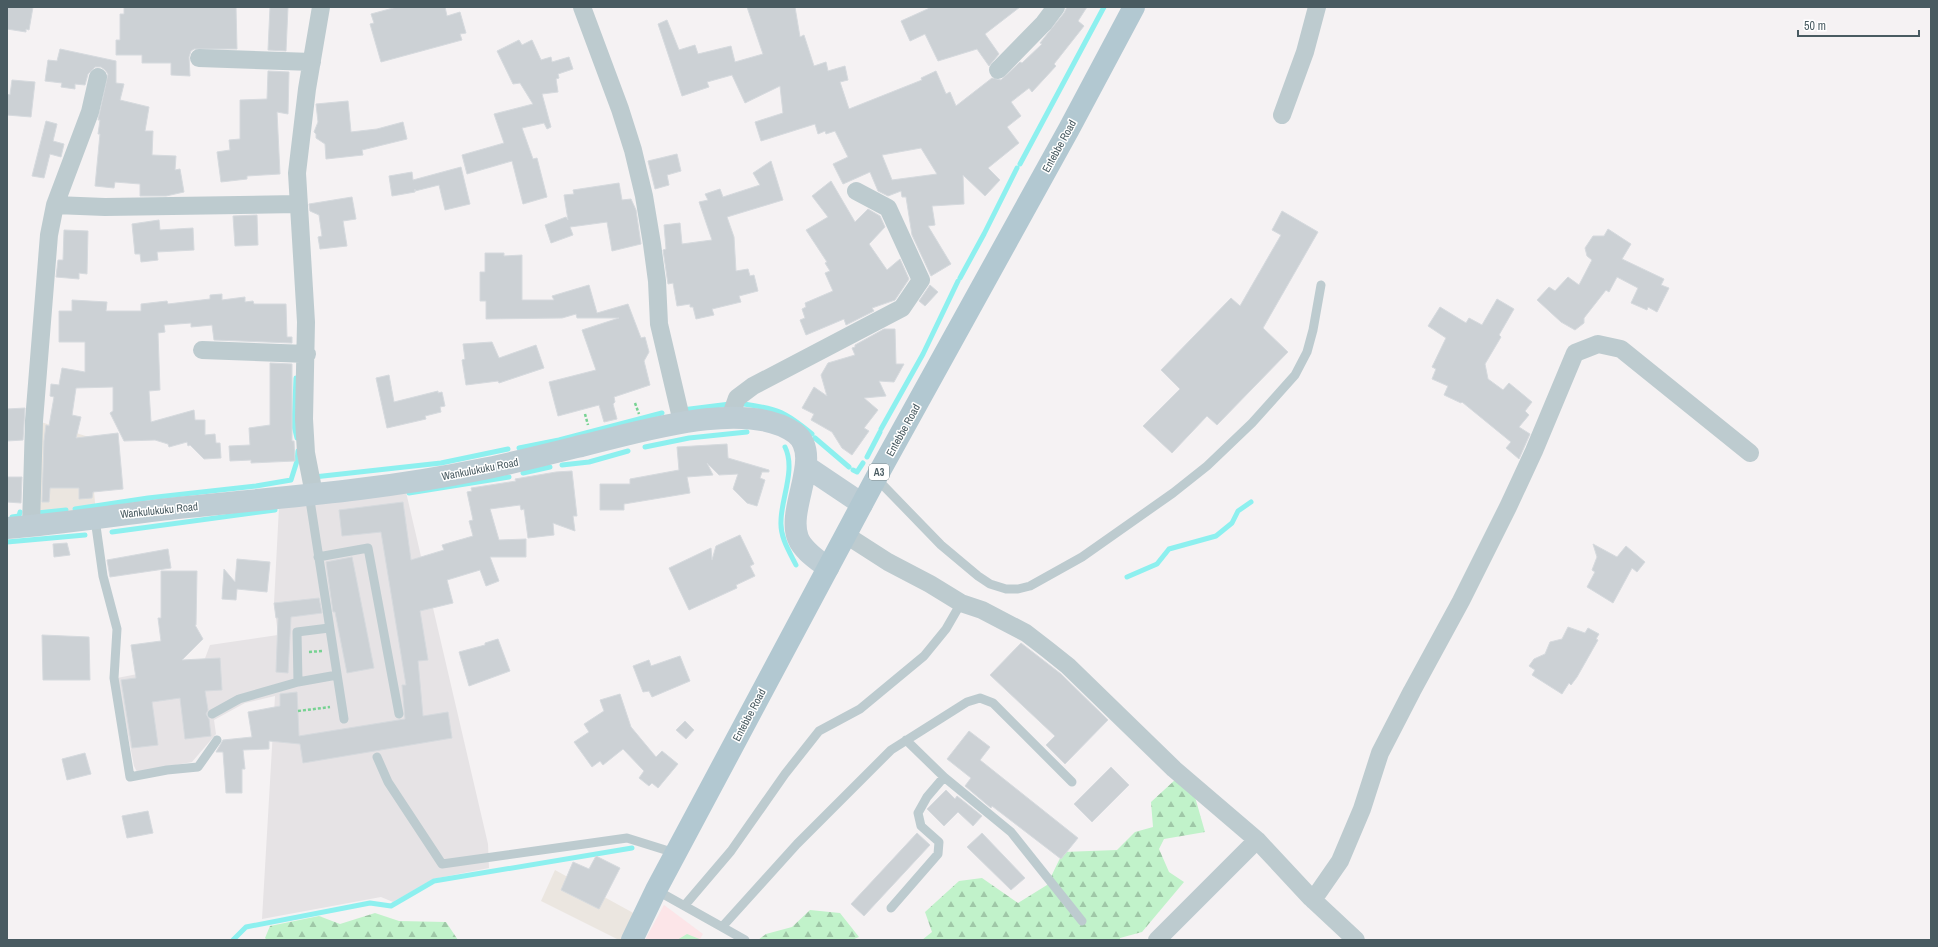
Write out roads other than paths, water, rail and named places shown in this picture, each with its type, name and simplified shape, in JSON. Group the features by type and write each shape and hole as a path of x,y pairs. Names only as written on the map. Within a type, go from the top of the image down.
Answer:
{"main road":[{"name":"Entebbe Road","path":"632,940 675,853 862,504 1069,129 1134,7"},
{"name":"Wankulukuku Road","path":"7,528 312,494 476,471 682,422 750,418 781,426 797,435 805,450 805,473 795,518 798,538 804,548 828,568"},
{"path":"805,473 862,504"}],"street":[{"path":"312,494 306,453 304,419 307,354 297,173 312,62 322,7"},
{"path":"582,7 620,109 636,165 652,244 657,281 659,324 682,422"},
{"path":"998,70 1039,28 1056,7"},
{"path":"1282,115 1305,52 1318,7"},
{"path":"199,58 312,62"},
{"path":"31,526 34,422 49,235 56,205 90,112 98,77"},
{"path":"730,418 737,398 753,386 902,308 921,280 888,208 856,191"},
{"path":"56,205 105,207 298,204"},
{"path":"1313,900 1340,861 1362,809 1380,753 1461,601 1508,507 1534,452 1575,353 1598,344 1621,349 1750,453"},
{"path":"202,350 307,354"},
{"path":"846,535 888,562 930,584 961,603 982,610 1026,633 1048,650 1068,666 1174,769 1257,840 1313,900 1356,940"},
{"path":"1157,940 1257,840"}],"lane":[{"path":"876,478 941,545 978,576 990,584 1006,589 1018,590 1030,586 1082,557 1173,493 1207,466 1252,423 1295,375 1304,358 1313,330 1321,285"},
{"path":"312,494 318,557 344,720"},
{"path":"95,517 103,576 117,629 114,678 130,776 198,767 217,740"},
{"path":"318,557 368,548 399,714"},
{"path":"685,905 731,851 785,774 819,731 860,709 924,656 946,629 961,603"},
{"path":"298,682 297,632 329,628"},
{"path":"212,714 239,699 298,682 337,675"},
{"path":"722,927 797,844 892,750 967,702 980,698 993,703 1072,782"},
{"path":"906,740 944,777 1011,832 1082,921"},
{"path":"377,757 388,782 442,864 627,838 675,853"},
{"path":"891,908 938,854 939,842 921,826 918,813 926,797 944,777"},
{"path":"656,890 685,905 711,922 746,940"}],"waterway":[{"path":"1020,164 1104,7"},
{"path":"960,278 1017,168"},
{"path":"881,429 923,354 958,281"},
{"path":"296,378 294,426 297,438"},
{"path":"682,410 730,404"},
{"path":"744,404 774,410 788,416 812,434"},
{"path":"519,448 559,440 662,413"},
{"path":"645,447 689,438 747,432"},
{"path":"867,457 880,432"},
{"path":"815,438 849,467"},
{"path":"785,447 788,456 789,474 782,512 781,527 786,544 796,565"},
{"path":"314,477 441,463 508,449"},
{"path":"75,509 148,498 256,486 291,480 297,461 298,451"},
{"path":"562,465 589,462 628,451"},
{"path":"853,470 857,472 863,463"},
{"path":"523,473 550,467"},
{"path":"409,493 509,477"},
{"path":"1127,577 1157,564 1169,549 1216,536 1232,523 1238,511 1251,502"},
{"path":"37,513 66,510"},
{"path":"112,532 275,510"},
{"path":"12,517 19,516 20,512"},
{"path":"7,542 85,535"},
{"path":"233,940 246,927 370,903 391,906 434,881 632,848"}]}
